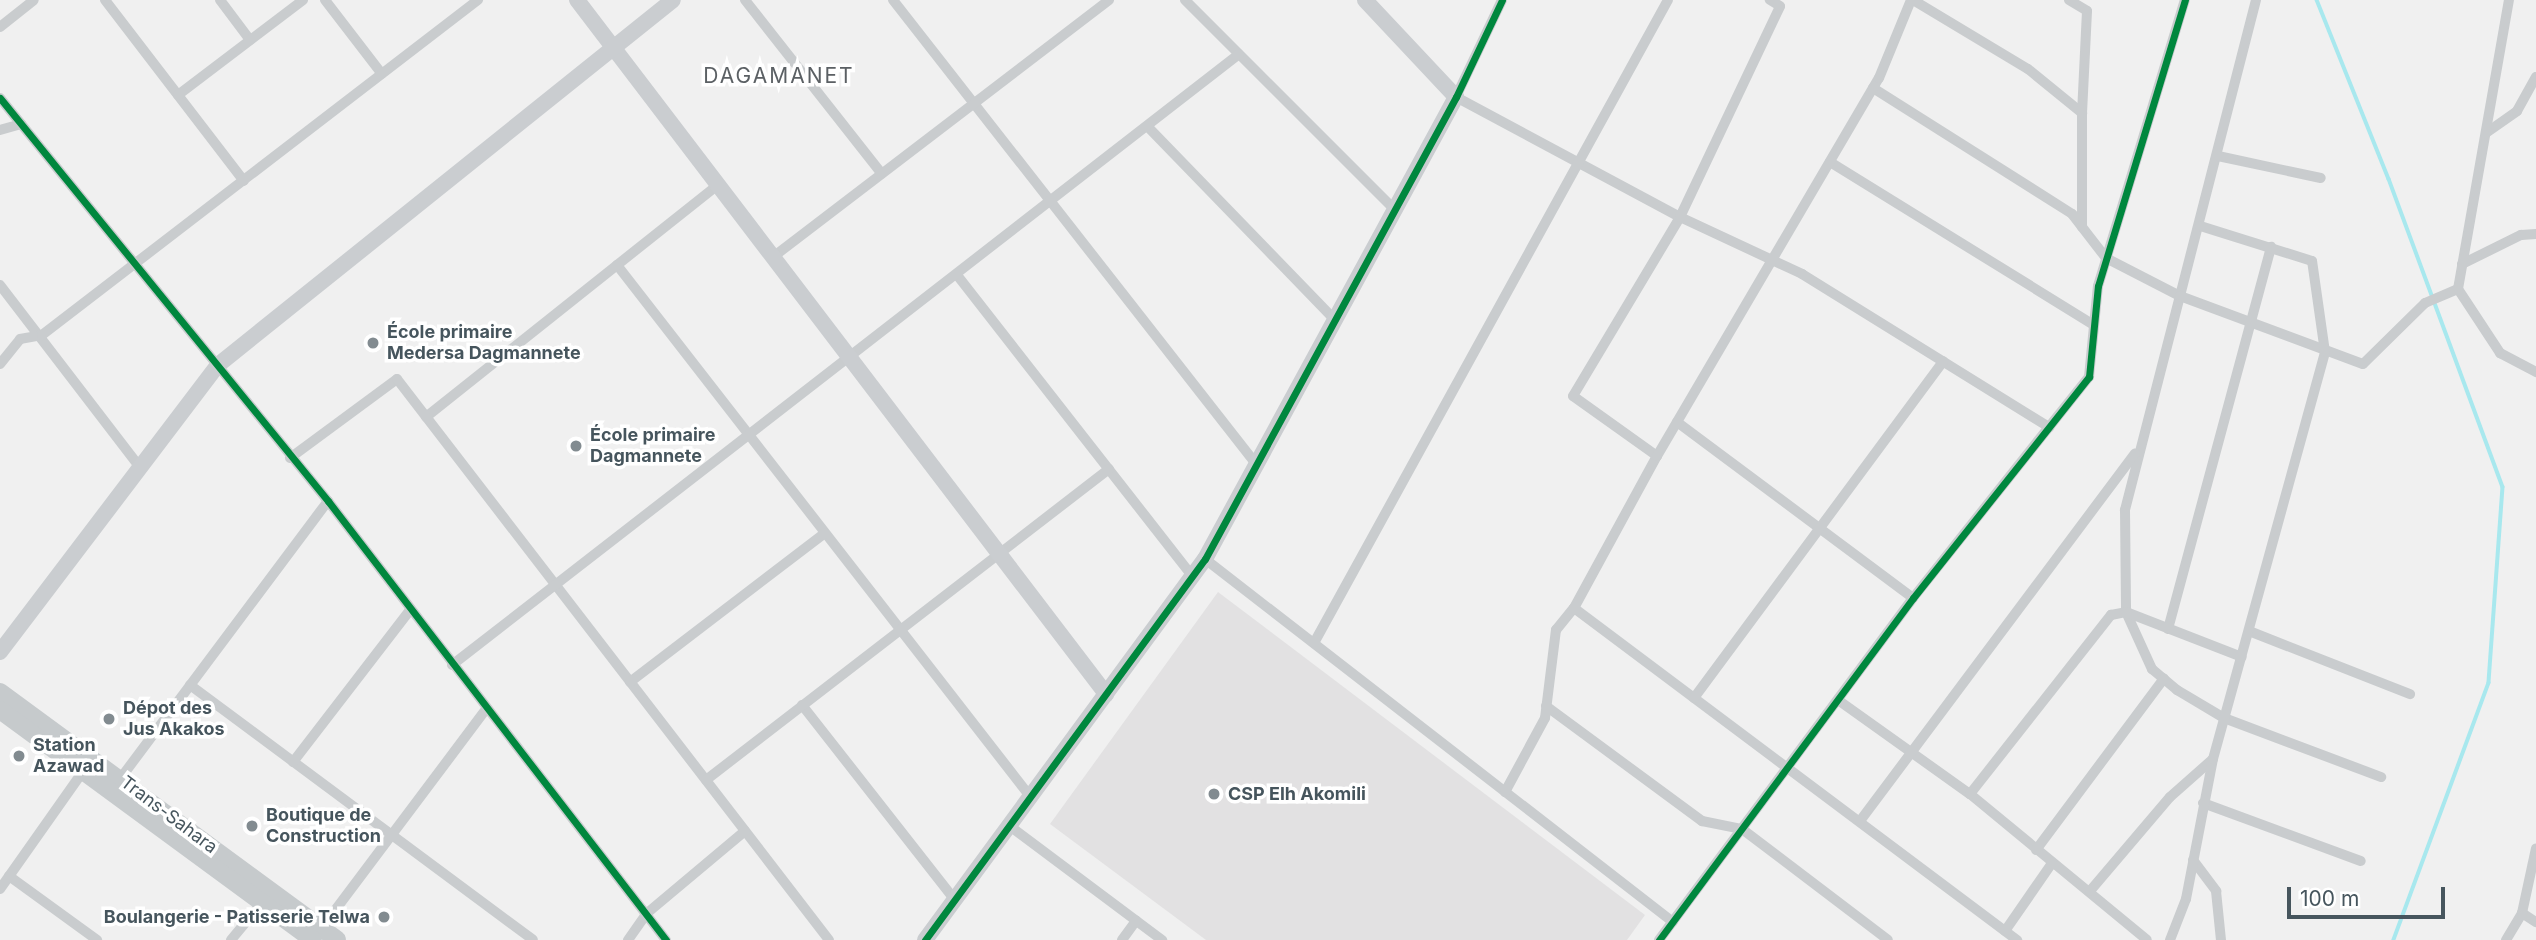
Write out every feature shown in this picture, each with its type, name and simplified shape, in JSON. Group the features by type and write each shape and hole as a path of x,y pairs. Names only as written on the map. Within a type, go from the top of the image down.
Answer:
{"main road":[{"name":"Trans-Sahara","path":"0,692 88,766 266,897 317,934 337,940"},
{"name":"Trans-Sahara","path":"0,710 88,766 120,779 266,897"}],"street":[{"path":"0,27 34,0"},
{"path":"105,0 244,181"},
{"path":"220,0 250,40"},
{"path":"178,95 303,0"},
{"path":"325,0 382,74"},
{"path":"0,364 20,339 42,335 478,0"},
{"path":"577,0 1106,694"},
{"path":"0,652 218,365 612,46 673,0"},
{"path":"745,0 882,174"},
{"path":"773,257 1110,0"},
{"path":"1185,0 1395,210"},
{"path":"1365,0 1456,97 1679,217 1774,260 2049,427"},
{"path":"925,940 1007,824 1205,559 1456,97 1502,0"},
{"path":"1314,643 1668,0"},
{"path":"1657,456 1573,396 1679,217 1780,6 1770,0"},
{"path":"1505,792 1545,718 1556,630 1574,608 1657,456 1873,88 1912,0 2028,69 2082,113"},
{"path":"2069,0 2087,10"},
{"path":"2082,227 2082,113 2087,10 2094,0"},
{"path":"1659,940 1913,597 2089,377 2094,326 2106,258 2185,0"},
{"path":"2256,0 2125,510 2126,612 2147,658 2164,678 2224,718 2381,777"},
{"path":"2509,0 2458,289 2500,353 2536,372"},
{"path":"899,2 974,104 1256,464"},
{"path":"452,665 1239,54"},
{"path":"2486,133 2517,111 2536,77"},
{"path":"1873,88 2071,214 2106,258 2180,296 2325,352 2363,364 2425,303 2458,289"},
{"path":"0,98 138,263 290,457 328,501 666,940"},
{"path":"0,130 22,124"},
{"path":"1148,127 1335,320"},
{"path":"2218,156 2321,178"},
{"path":"1830,162 2094,326"},
{"path":"426,417 718,185"},
{"path":"2170,940 2186,899 2213,759 2325,352 2312,261 2200,226"},
{"path":"2462,264 2521,235 2536,234"},
{"path":"2168,629 2271,247"},
{"path":"617,265 1029,795"},
{"path":"957,275 1192,576"},
{"path":"0,285 42,335 139,467"},
{"path":"1694,698 1943,361"},
{"path":"290,457 397,379 829,940"},
{"path":"1677,422 1913,597"},
{"path":"1860,821 2139,448"},
{"path":"706,780 1109,469"},
{"path":"120,779 328,501"},
{"path":"631,682 825,533"},
{"path":"1205,559 1673,922"},
{"path":"1574,608 2017,940"},
{"path":"293,762 411,610"},
{"path":"1970,794 2111,615 2126,612 2242,657"},
{"path":"2249,631 2410,694"},
{"path":"2036,850 2164,678"},
{"path":"190,685 533,940"},
{"path":"1838,700 1970,794 2147,940"},
{"path":"802,705 954,900"},
{"path":"1546,706 1702,821 1742,829 1888,940"},
{"path":"317,934 486,709"},
{"path":"2090,891 2170,797 2213,759"},
{"path":"0,888 88,766"},
{"path":"2203,803 2361,861"},
{"path":"1007,824 1162,940"},
{"path":"628,940 646,914 745,831"},
{"path":"2506,940 2522,913 2536,848"},
{"path":"2193,860 2216,891 2221,940"},
{"path":"2005,931 2052,863"},
{"path":"9,876 97,940"},
{"path":"232,940 266,897"},
{"path":"2522,913 2536,922"},
{"path":"1122,940 1136,921"}],"shaded area":[{"path":"1218,592 1645,915 1627,940 1206,940 1050,824"}],"waterway":[{"path":"2317,0 2389,179 2503,487 2489,683 2394,940"}],"cycle path":[{"path":"925,940 1205,559 1456,97 1502,0"},
{"path":"1659,940 1913,598 2089,377 2098,286 2185,0"},
{"path":"0,98 328,501 666,940"}],"place":[{"name":"École primaire Medersa Dagmannete","path":"373,343"},
{"name":"École primaire Dagmannete","path":"576,446"},
{"name":"Dépot des Jus Akakos","path":"109,719"},
{"name":"Station Azawad","path":"19,756"},
{"name":"CSP Elh Akomili","path":"1214,794"},
{"name":"Boutique de Construction","path":"252,826"},
{"name":"Boulangerie - Patisserie Telwa","path":"384,917"}],"district":[{"name":"DAGAMANET","path":"779,76"}]}
